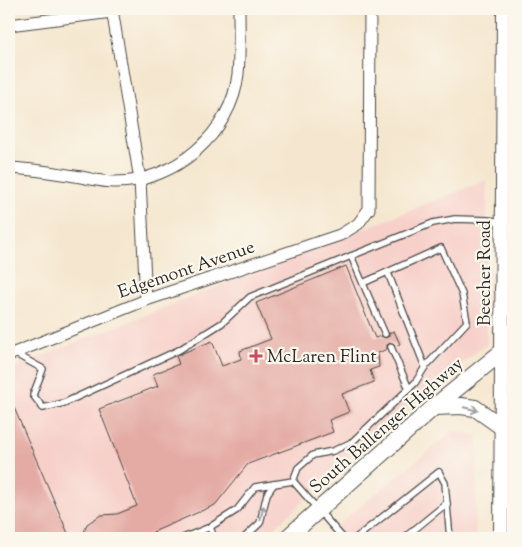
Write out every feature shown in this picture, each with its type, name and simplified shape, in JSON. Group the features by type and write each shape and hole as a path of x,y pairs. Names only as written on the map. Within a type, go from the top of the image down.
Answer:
{"main road":[{"name":"South Ballenger Highway","path":"287,538 434,407 508,348"},
{"path":"434,407 461,406 475,408 502,427"}],"street":[{"path":"9,168 32,169 114,182 140,180 176,165 200,148 218,127 229,108 238,74 239,9"},
{"name":"Edgemont Avenue","path":"11,354 146,300 340,235 358,224 369,209 370,9"},
{"name":"Beecher Road","path":"501,538 507,499 502,427 508,348 508,295 503,222 506,206 508,164 504,9"},
{"path":"9,25 112,10 140,180 146,300"}],"lane":[{"path":"11,354 43,369 33,395 43,408 64,402 179,350 222,323 250,296 433,222 455,219 503,222"},
{"path":"293,481 298,468 313,455 333,451 352,442 415,383 425,367 467,322 462,294 441,248 363,283"},
{"path":"351,256 385,334"},
{"path":"388,273 425,367"},
{"path":"391,348 409,389"},
{"path":"356,538 438,472 445,483 450,538"},
{"path":"182,538 210,527 237,510 256,487 293,481"},
{"path":"293,481 343,538"},
{"path":"244,538 260,523 267,494 274,484"},
{"path":"404,538 447,503"},
{"path":"210,527 214,538"}],"shaded area":[{"name":"McLaren Flint","path":"487,180 487,344 392,417 264,538 9,538 9,369"},
{"path":"454,431 478,436 475,538 325,538 348,516"}],"building":[{"path":"346,266 375,338 381,336 386,338 389,336 389,333 394,331 400,344 396,346 390,343 387,345 387,349 378,353 379,367 370,370 374,382 342,394 349,412 329,420 333,432 248,464 215,505 153,532 160,538 82,538 87,524 101,515 117,514 137,506 99,409 158,386 153,374 179,364 176,356 212,341 222,366 241,359 240,351 271,339 256,303"},
{"path":"9,396 70,538 9,538"}],"place":[{"name":"McLaren Flint","path":"256,356"}]}
